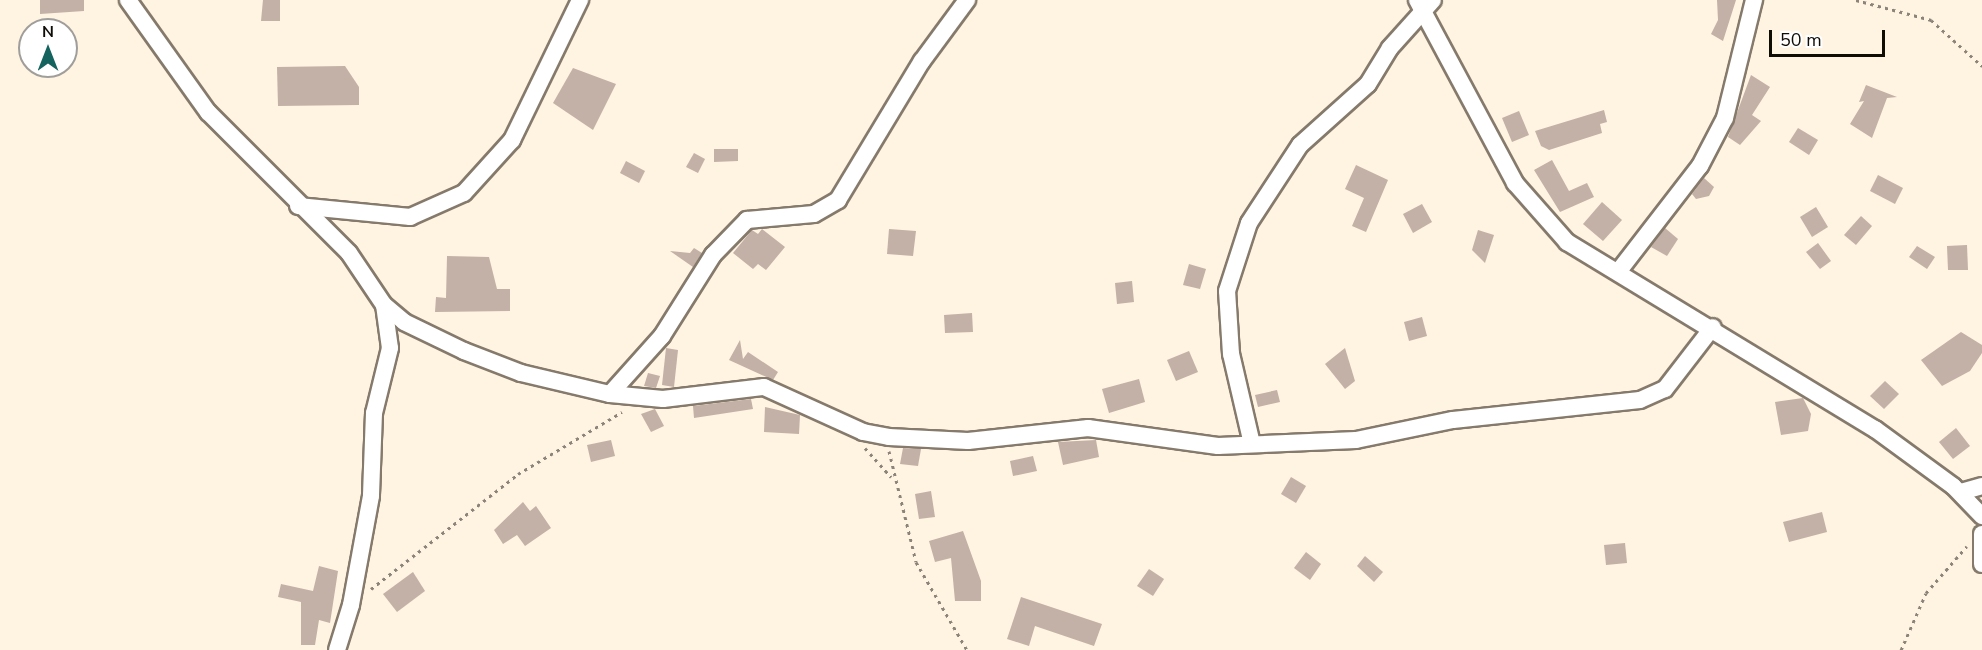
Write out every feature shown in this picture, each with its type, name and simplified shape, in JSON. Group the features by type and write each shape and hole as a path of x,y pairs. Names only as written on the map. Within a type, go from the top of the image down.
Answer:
{"street":[{"path":"128,0 208,112 298,206 349,253 384,305 405,322 465,351 521,373 610,394 635,398 764,387 844,424 889,437 968,441 1088,428 1172,444 1356,440 1464,418 1640,400 1665,389 1713,327"},
{"path":"298,206 410,217 464,193 512,140 580,0"},
{"path":"610,394 644,360 714,255 747,220 814,214 838,200 922,61 967,0"},
{"path":"1618,272 1700,166 1725,118 1754,0"},
{"path":"1252,444 1231,354 1227,291 1249,223 1300,145 1368,84 1424,4 1515,183 1567,242 1713,327 1882,434 1960,492 1982,516"},
{"path":"337,650 351,605 371,496 374,413 390,348 384,305"},
{"path":"1960,492 1982,486"},
{"path":"1980,537 1982,564"}],"path":[{"path":"1856,0 1931,20 1982,66"},
{"path":"351,605 518,474 622,413 635,398"},
{"path":"844,424 893,480"},
{"path":"889,437 893,480 916,562 967,650"},
{"path":"1901,650 1937,576 1980,537"}],"building":[{"path":"40,0 84,0 84,11 40,14"},
{"path":"263,0 280,0 280,21 261,21"},
{"path":"1717,0 1736,0 1723,41 1711,34 1718,20"},
{"path":"345,66 359,87 359,105 278,106 277,67"},
{"path":"573,68 616,84 593,130 553,103"},
{"path":"1751,75 1770,87 1752,115 1761,121 1740,145 1728,137"},
{"path":"1866,85 1897,97 1887,98 1872,138 1850,124 1864,101 1859,102"},
{"path":"1604,110 1607,122 1600,124 1602,133 1549,150 1541,146 1535,131"},
{"path":"1519,111 1529,135 1512,142 1502,118"},
{"path":"1798,128 1818,140 1809,155 1789,142"},
{"path":"714,149 738,149 738,161 714,162"},
{"path":"694,153 705,159 698,173 686,167"},
{"path":"1552,160 1569,191 1587,183 1594,197 1560,212 1534,170"},
{"path":"626,161 645,171 639,183 620,173"},
{"path":"1356,165 1388,180 1366,232 1352,226 1364,198 1345,189"},
{"path":"1878,175 1903,188 1895,204 1870,191"},
{"path":"1704,178 1714,187 1709,196 1696,199 1692,194"},
{"path":"1602,202 1622,220 1603,241 1583,224"},
{"path":"1422,204 1432,222 1413,233 1403,214"},
{"path":"1816,207 1828,227 1812,237 1800,217"},
{"path":"1861,216 1872,226 1856,245 1844,235"},
{"path":"1665,228 1678,239 1667,256 1651,247"},
{"path":"762,229 785,247 766,270 758,264 753,269 733,253 752,230 758,234"},
{"path":"889,229 916,231 913,256 887,254"},
{"path":"1478,230 1494,235 1485,263 1472,250"},
{"path":"1818,243 1831,261 1820,269 1806,252"},
{"path":"1967,245 1968,270 1948,270 1947,246"},
{"path":"1917,246 1935,257 1927,269 1909,257"},
{"path":"694,248 702,253 693,267 670,251 690,253"},
{"path":"447,256 489,257 497,289 510,289 510,311 435,312 436,297 446,298"},
{"path":"1189,264 1206,269 1200,289 1183,285"},
{"path":"1132,281 1134,302 1117,304 1115,283"},
{"path":"972,313 973,332 945,333 944,315"},
{"path":"1422,317 1427,336 1409,341 1404,322"},
{"path":"1961,332 1982,345 1982,353 1970,371 1942,386 1921,360"},
{"path":"740,340 743,359 748,352 778,372 773,380 729,360"},
{"path":"666,348 678,350 674,387 662,385"},
{"path":"1345,348 1355,381 1345,389 1325,364"},
{"path":"1189,351 1198,372 1176,381 1167,360"},
{"path":"648,373 660,376 656,388 644,386"},
{"path":"1139,379 1145,402 1109,413 1102,389"},
{"path":"1885,381 1899,394 1884,409 1870,396"},
{"path":"1277,390 1280,402 1258,407 1255,395"},
{"path":"1803,398 1811,414 1808,431 1781,435 1775,402"},
{"path":"751,399 753,409 694,418 693,406"},
{"path":"765,407 800,415 799,434 764,432"},
{"path":"655,409 664,426 651,432 641,414"},
{"path":"1956,428 1970,446 1953,459 1939,442"},
{"path":"611,440 615,456 591,462 587,445"},
{"path":"1096,440 1099,457 1063,465 1058,442"},
{"path":"903,448 921,449 918,466 900,464"},
{"path":"1033,456 1037,471 1013,476 1010,461"},
{"path":"1291,477 1306,486 1296,503 1281,494"},
{"path":"931,491 935,517 919,519 915,494"},
{"path":"523,502 530,511 536,506 551,528 525,546 517,535 503,544 494,530"},
{"path":"1822,512 1827,532 1789,542 1783,522"},
{"path":"963,531 981,581 981,601 955,601 951,558 935,562 929,541"},
{"path":"1625,543 1627,563 1606,565 1604,545"},
{"path":"1306,552 1321,564 1310,580 1294,568"},
{"path":"1365,556 1383,572 1374,582 1357,566"},
{"path":"319,566 338,571 330,623 319,620 315,645 301,645 301,602 278,597 281,584 313,591"},
{"path":"1149,569 1164,579 1153,596 1137,586"},
{"path":"413,572 425,591 397,612 383,594"},
{"path":"1021,597 1102,624 1094,646 1035,626 1029,646 1007,639"}]}
